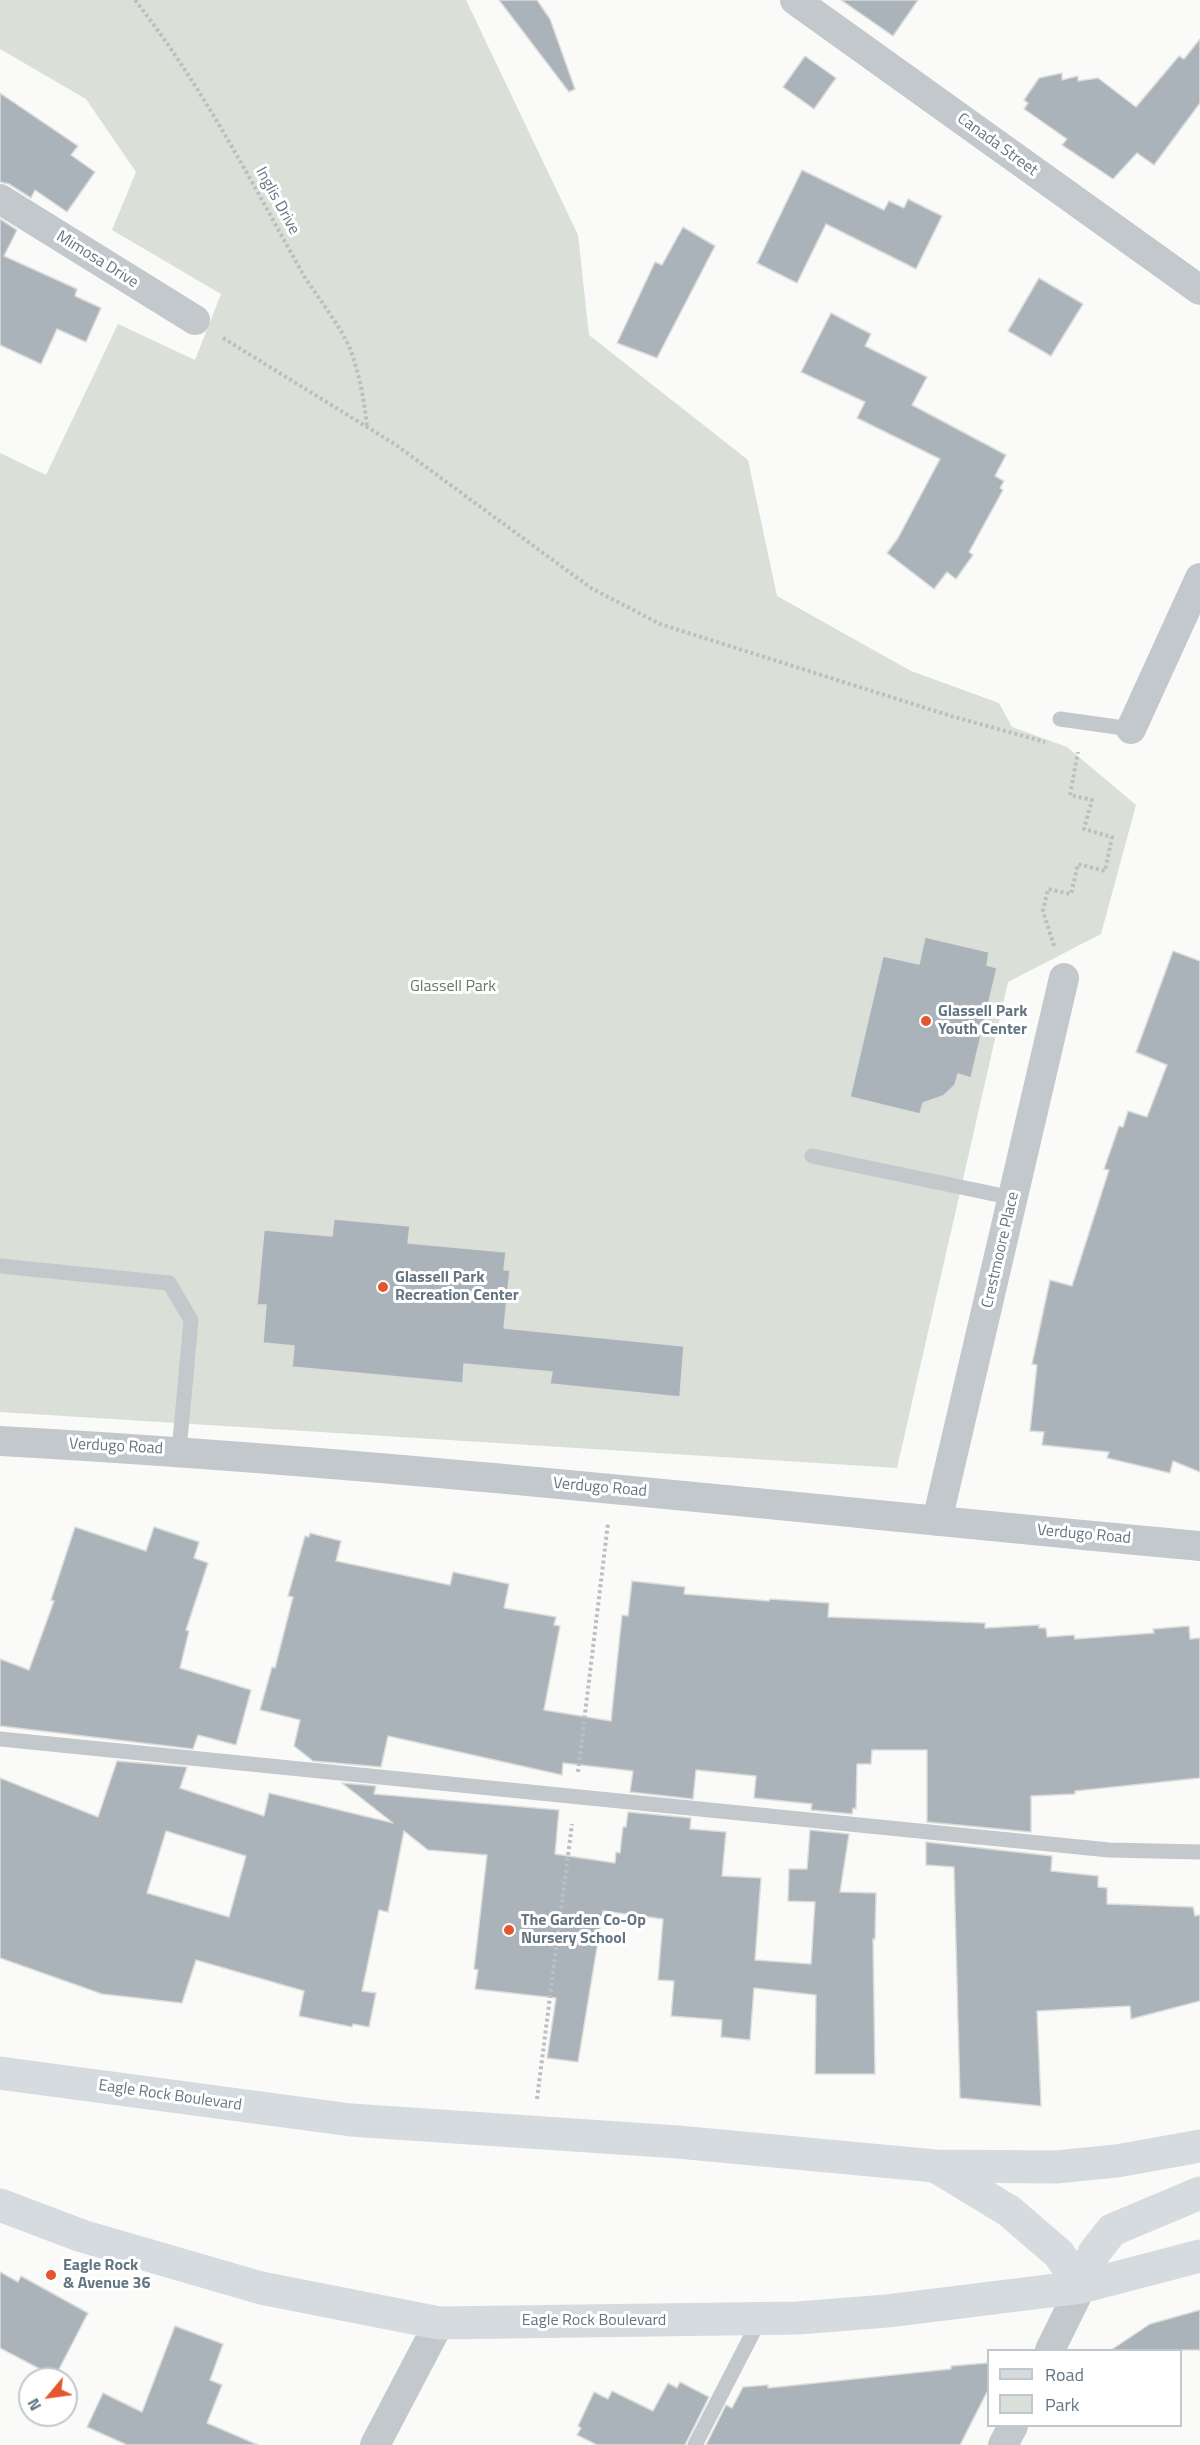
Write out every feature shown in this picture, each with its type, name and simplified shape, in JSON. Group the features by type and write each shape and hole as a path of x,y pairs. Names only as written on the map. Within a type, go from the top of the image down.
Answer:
{"main road":[{"name":"Eagle Rock Boulevard","path":"0,2073 351,2120 678,2142 935,2166 1056,2167 1117,2161 1200,2146"},
{"path":"935,2166 1009,2211 1059,2254 1081,2287"},
{"path":"1081,2287 1094,2253 1112,2230 1200,2193"},
{"name":"Eagle Rock Boulevard","path":"0,2205 82,2236 261,2288 440,2323 798,2319 887,2311 1081,2287 1200,2256"}],"street":[{"name":"Canada Street","path":"795,0 1200,290"},
{"name":"Mimosa Drive","path":"0,199 195,320"},
{"path":"1131,729 1200,578"},
{"name":"Crestmoore Place","path":"938,1521 1064,978"},
{"name":"Verdugo Road","path":"0,1441 179,1451 613,1489 1200,1546"},
{"path":"1050,2349 1081,2287"},
{"path":"375,2445 440,2323"},
{"path":"1003,2445 1012,2427"}],"lane":[{"path":"1060,719 1131,729"},
{"path":"812,1156 1013,1198"},
{"path":"0,1266 169,1283 191,1320 179,1451"},
{"path":"0,1739 1097,1849 1200,1852"},
{"path":"695,2445 760,2319"}],"path":[{"name":"Inglis Drive","path":"135,0 157,28 230,140 302,272 350,348 362,384 367,427"},
{"path":"195,320 396,445 591,588 660,624 951,716 1055,745 1060,719"},
{"path":"1043,911 1048,889 1071,894 1078,864 1105,871 1112,837 1084,829 1092,800 1070,795 1078,752"}],"green space":[{"name":"Glassell Park","path":"0,0 466,0 578,235 589,335 748,460 777,596 911,671 999,703 1012,727 1067,747 1136,805 1101,934 1008,982 897,1468 0,1412 0,453 46,475 118,324 195,360 221,294 112,230 136,172 86,99 0,49"}],"building":[{"path":"499,0 537,0 550,19 575,89 569,92"},
{"path":"841,0 918,0 893,36"},
{"path":"1200,39 1200,103 1154,165 1137,153 1113,179 1062,145 1067,139 1024,109 1028,103 1024,100 1039,78 1062,73 1062,80 1078,76 1078,81 1098,78 1136,107 1179,56 1184,59"},
{"path":"805,56 836,78 814,109 783,87"},
{"path":"0,93 78,146 71,155 95,172 67,212 35,190 31,198 9,184 0,182"},
{"path":"802,170 884,210 889,201 904,208 908,199 942,216 916,269 826,224 797,283 757,263"},
{"path":"0,219 17,230 4,256 77,289 75,296 101,308 86,342 57,329 41,364 0,345"},
{"path":"683,227 715,246 657,358 617,343 655,262 662,265"},
{"path":"1039,278 1083,304 1051,356 1008,331"},
{"path":"831,313 871,334 865,346 927,377 912,405 1006,455 995,476 1004,481 1000,488 1003,490 969,552 973,555 956,579 947,572 934,589 887,553 898,538 940,459 857,418 865,402 801,372"},
{"name":"Glassell Park Youth Center","path":"925,937 989,952 987,965 997,968 971,1078 958,1074 955,1085 943,1096 923,1103 920,1114 850,1097 883,956 919,964"},
{"path":"1173,951 1200,961 1200,1472 1173,1461 1170,1473 1107,1458 1109,1452 1042,1445 1044,1432 1030,1431 1037,1365 1032,1364 1050,1280 1072,1286 1109,1170 1104,1169 1119,1126 1123,1127 1128,1111 1147,1117 1167,1065 1136,1052"},
{"name":"Glassell Park Recreation Center","path":"334,1219 410,1226 408,1243 506,1252 504,1270 510,1270 504,1328 684,1346 680,1397 550,1384 552,1372 464,1364 463,1383 292,1367 294,1346 263,1343 266,1305 257,1305 264,1230 332,1236"},
{"path":"75,1527 146,1551 154,1527 199,1542 194,1558 208,1563 186,1630 189,1631 180,1668 251,1690 236,1745 198,1735 193,1749 0,1726 0,1659 29,1670 54,1601 51,1600"},
{"path":"310,1533 341,1541 336,1561 450,1585 453,1572 509,1584 504,1608 556,1617 554,1625 560,1626 544,1710 611,1721 622,1615 628,1616 632,1581 685,1587 684,1594 829,1603 828,1617 985,1623 985,1628 1039,1625 1039,1628 1046,1628 1047,1637 1074,1635 1075,1639 1154,1633 1153,1629 1189,1626 1190,1639 1200,1638 1200,1778 1075,1791 1075,1794 1031,1796 1031,1832 927,1822 927,1750 872,1750 871,1764 857,1764 856,1809 853,1808 852,1814 811,1810 812,1804 754,1798 756,1776 696,1770 693,1799 630,1792 633,1771 563,1763 562,1775 388,1736 381,1767 313,1761 294,1746 300,1720 260,1710 272,1667 275,1668 293,1597 288,1596 305,1536 309,1537"},
{"path":"117,1761 187,1767 180,1788 264,1816 269,1793 393,1823 342,1783 376,1786 374,1794 559,1810 555,1854 615,1863 616,1852 620,1853 623,1827 626,1827 628,1812 691,1818 690,1829 726,1832 722,1876 761,1878 755,1960 811,1964 815,1902 788,1901 789,1869 807,1869 810,1830 849,1834 840,1892 876,1893 875,1939 873,1939 875,2074 815,2074 816,1995 754,1988 750,2040 721,2037 722,2020 671,2016 674,1981 658,1980 663,1919 603,1911 578,2062 547,2058 556,1998 475,1989 478,1970 474,1969 487,1855 428,1850 404,1831 388,1912 379,1910 362,1991 376,1993 369,2027 353,2024 352,2027 299,2016 304,1991 196,1960 182,2003 102,1994 0,1958 0,1778 98,1817","holes":["166,1831 246,1856 229,1917 147,1893"]},
{"path":"926,1842 1052,1856 1051,1871 1098,1876 1098,1887 1107,1888 1107,1904 1193,1907 1195,1916 1200,1915 1200,2001 1131,2019 1130,2006 1037,2011 1041,2106 960,2098 954,1867 926,1865"},
{"path":"0,2272 18,2282 21,2276 88,2313 60,2367 36,2367 0,2348"},
{"path":"1200,2310 1200,2350 1112,2349 1150,2324"},
{"path":"175,2326 223,2344 210,2380 222,2385 207,2423 258,2445 127,2445 87,2427 103,2393 142,2412"},
{"path":"987,2363 987,2392 960,2445 706,2445 726,2405 732,2408 743,2387 768,2385 768,2388 951,2369 951,2366"},
{"path":"680,2382 709,2397 685,2445 597,2445 577,2435 581,2428 578,2426 594,2392 608,2399 612,2391 653,2411 668,2383 677,2388"}],"place":[{"name":"Glassell Park Youth Center","path":"926,1021"},
{"name":"Glassell Park Recreation Center","path":"383,1287"},
{"name":"The Garden Co-Op Nursery School","path":"509,1930"},
{"name":"Eagle Rock & Avenue 36","path":"51,2275"}]}
